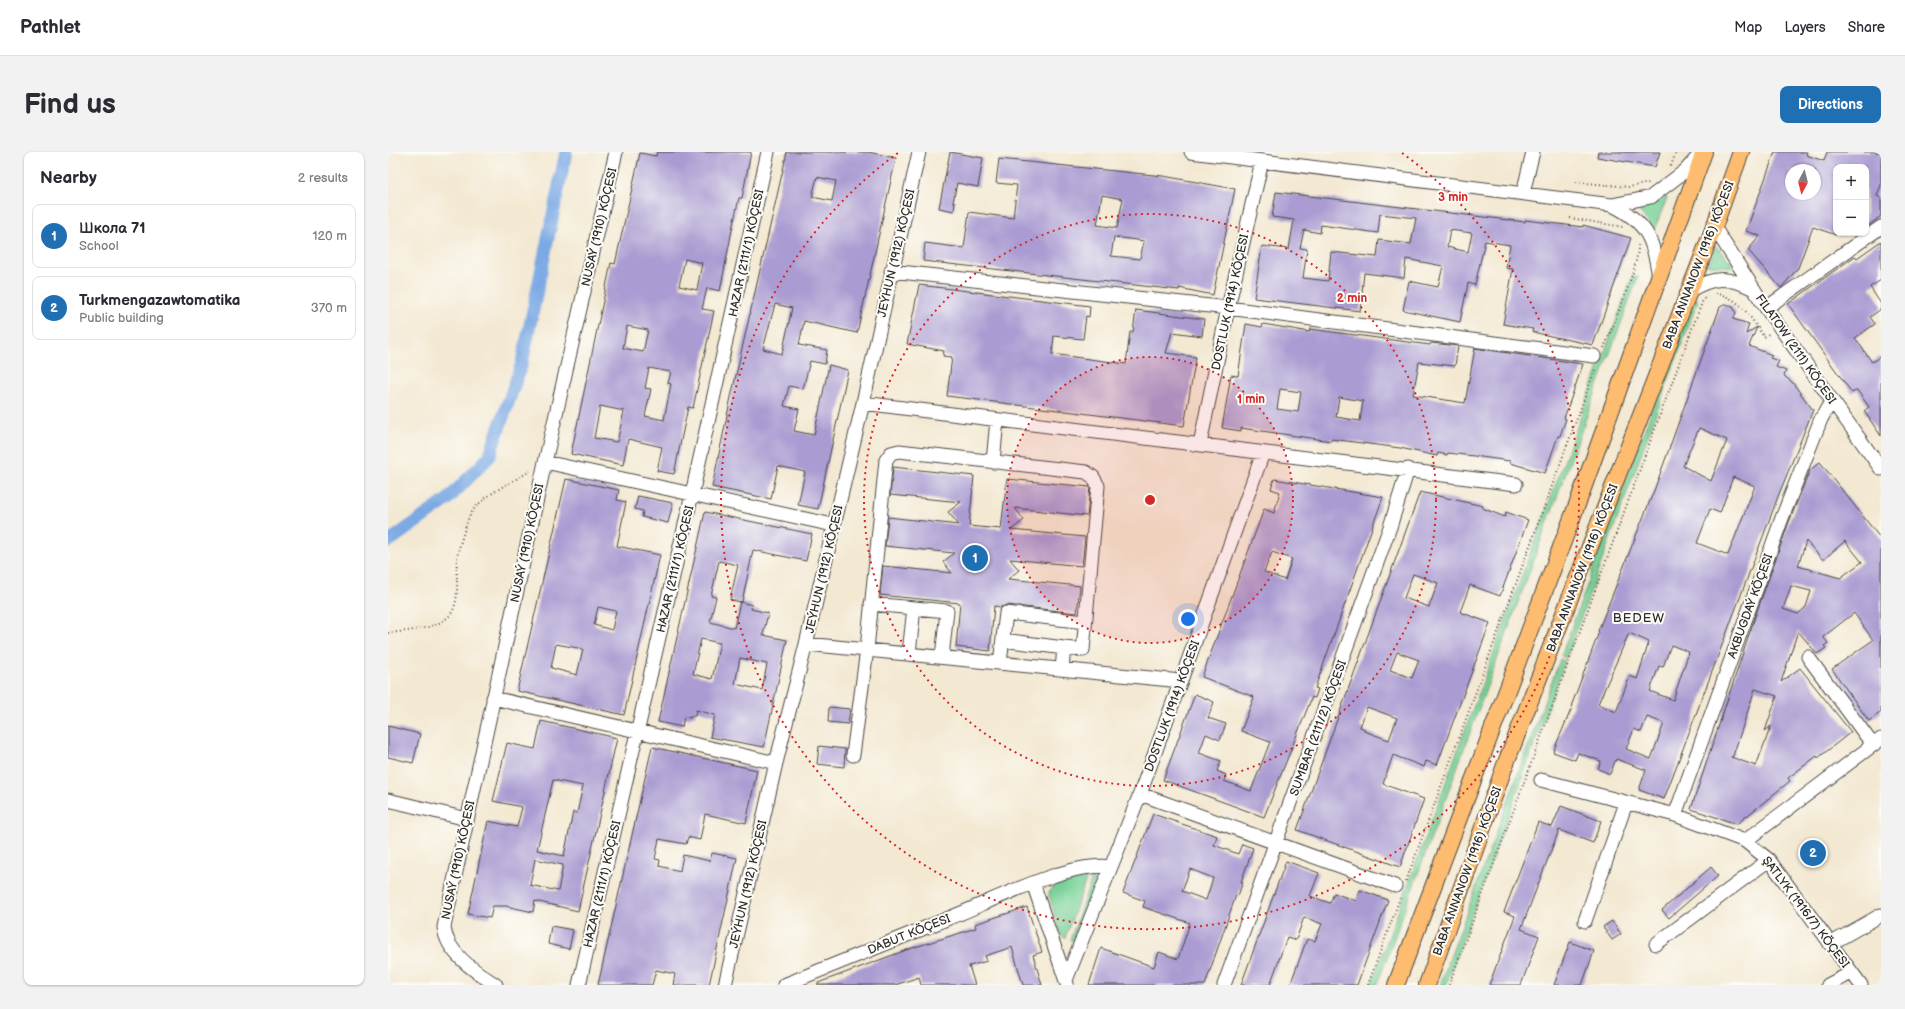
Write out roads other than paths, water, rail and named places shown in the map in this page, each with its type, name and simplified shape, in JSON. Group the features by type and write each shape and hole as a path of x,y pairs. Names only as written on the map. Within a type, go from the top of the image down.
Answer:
{"main road":[{"path":"1396,985 1581,494 1659,279 1703,152"},
{"name":"BABA ANNANOW (1916) KÖÇESI","path":"1426,985 1504,768 1714,227 1741,152"}],"street":[{"name":"NUSAÝ (1910) KÖÇESI","path":"496,985 467,964 452,947 445,935 446,916 544,462 616,152"},
{"name":"HAZAR (2111/1) KÖÇESI","path":"579,985 692,494 768,152"},
{"name":"JEÝHUN (1912) KÖÇESI","path":"725,985 776,763 806,644 863,402 891,271 919,152"},
{"path":"1191,152 1219,154 1262,161 1612,205 1651,197 1685,171 1703,152"},
{"path":"1523,193 1533,152"},
{"name":"DOSTLUK (1914) KÖÇESI","path":"1200,444 1228,308 1262,161"},
{"path":"1612,205 1629,214 1641,224 1651,242 1659,279"},
{"name":"FILATOW (2111) KÖÇESI","path":"1714,227 1766,308 1881,469"},
{"path":"1766,308 1881,227"},
{"path":"891,271 1228,308 1598,358"},
{"path":"1689,291 1702,283 1712,280 1725,279 1737,281 1754,289"},
{"name":"AKBUGDAÝ KÖÇESI","path":"1674,814 1795,483 1821,419 1832,400"},
{"path":"863,402 1263,453 1408,469 1516,484"},
{"path":"993,462 998,420"},
{"path":"853,755 867,649 886,460 891,453 899,451 1086,472 1098,486 1083,650 1003,640"},
{"name":"DOSTLUK (1914) KÖÇESI","path":"1067,983 1140,794 1263,453"},
{"path":"544,462 833,525"},
{"name":"SUMBAR (2111/2) KÖÇESI","path":"1224,985 1390,527 1408,469"},
{"path":"871,604 947,611 942,657"},
{"path":"909,653 914,608"},
{"path":"1000,663 1006,613 1086,622"},
{"path":"806,644 1181,681"},
{"path":"1062,669 1064,648"},
{"path":"1745,841 1877,742 1808,657"},
{"path":"493,698 776,763"},
{"name":"ŞATLYK (1916/7) KÖÇESI","path":"1541,780 1626,803 1674,814 1745,841 1769,860 1861,985"},
{"path":"1140,794 1276,845 1400,888"},
{"path":"388,800 467,819"},
{"path":"1585,920 1626,803"},
{"path":"1656,944 1769,860"},
{"name":"DABUT KÖÇESI","path":"784,985 1033,883 1083,868 1101,866 1111,867"},
{"path":"1033,883 1067,983"},
{"path":"1830,944 1881,915"},
{"path":"1828,985 1851,973"}],"waterway":[{"path":"388,542 447,500 489,457 522,363 566,152"}],"place":[{"name":"Школа 71","path":"975,558"},
{"name":"Turkmengazawtomatika","path":"1813,853"}],"district":[{"name":"BEDEW","path":"1639,617"}]}
